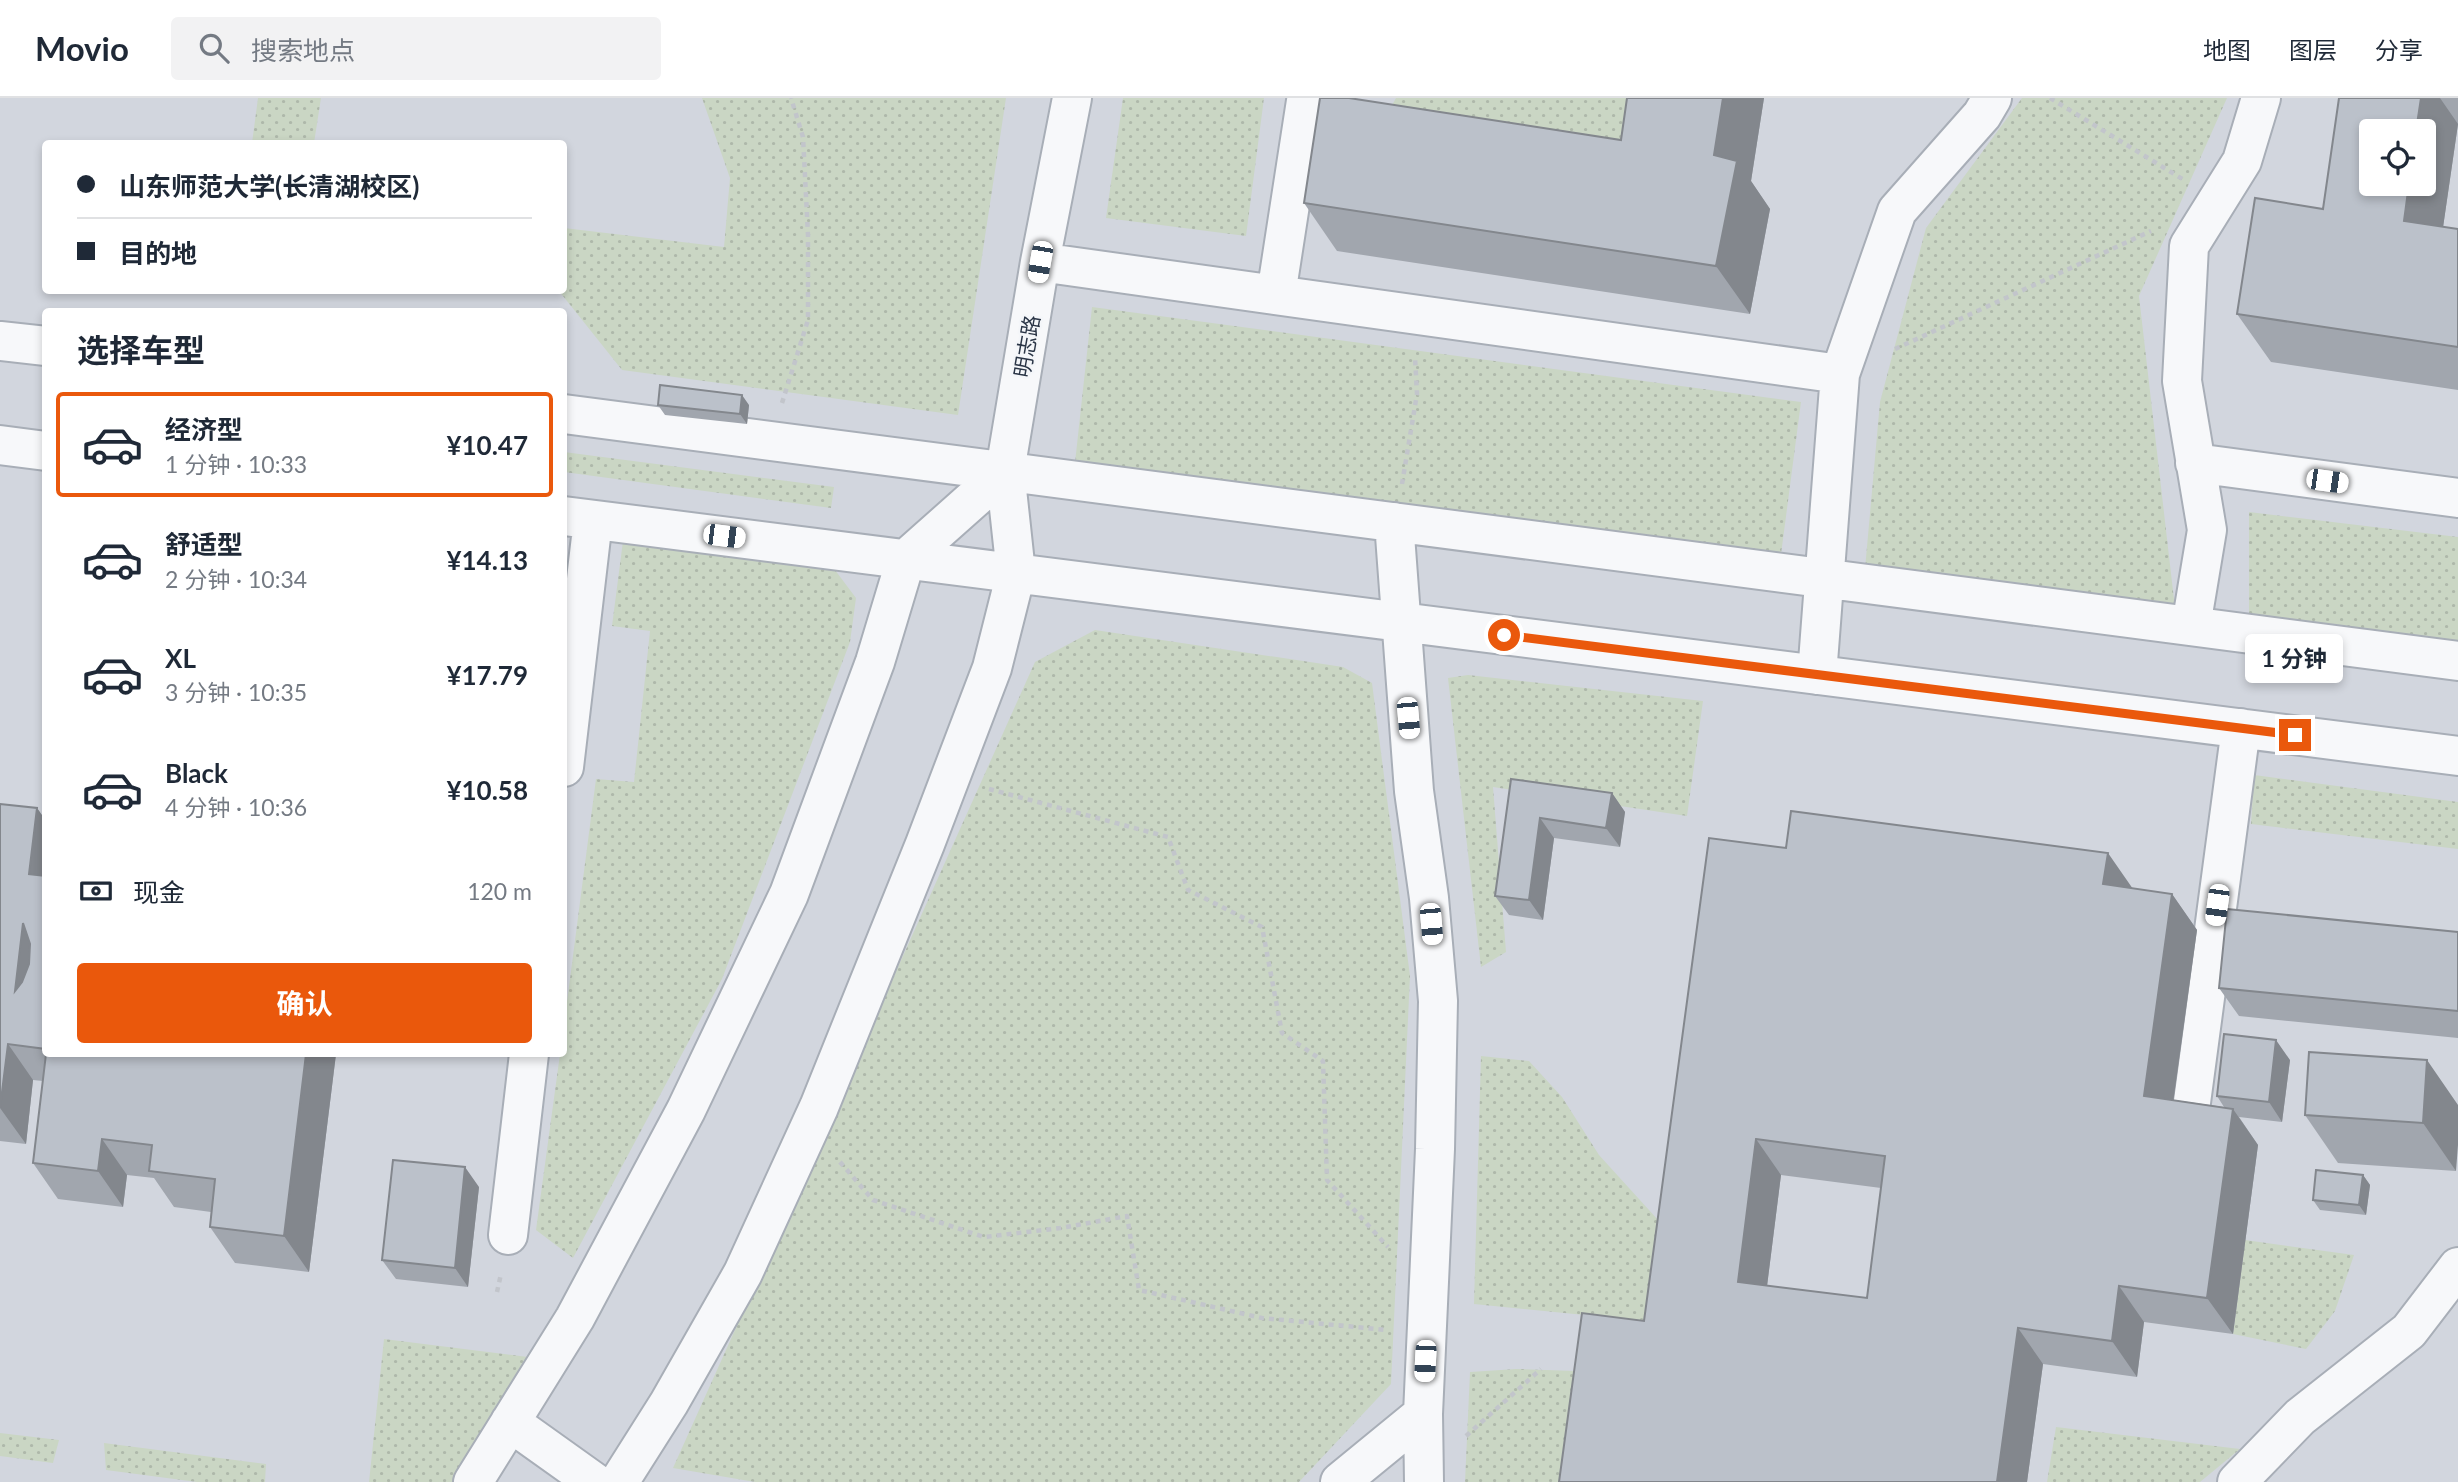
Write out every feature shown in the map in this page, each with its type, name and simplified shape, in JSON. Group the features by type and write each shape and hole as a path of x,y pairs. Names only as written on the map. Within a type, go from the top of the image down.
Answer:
{"street":[{"name":"明志路","path":"1016,573 1005,471 1040,262 1072,98"},
{"path":"1276,295 1308,98"},
{"path":"1817,675 1840,374 1897,211 1982,115 1992,98"},
{"path":"2190,626 2207,530 2182,381 2189,246 2242,161 2261,98"},
{"path":"1040,262 1840,374"},
{"path":"0,341 42,346"},
{"path":"567,414 2458,661"},
{"path":"0,445 42,450"},
{"path":"2195,463 2458,498"},
{"path":"473,1482 575,1318 686,1110 789,894 875,662 906,559 1005,471"},
{"path":"567,713 578,518 2458,756"},
{"path":"1394,522 1414,791 1429,898 1438,1000 1435,1149 1423,1414 1424,1478"},
{"path":"619,1482 669,1403 743,1273 809,1127 951,778 992,668 1016,573"},
{"path":"2190,1110 2241,728"},
{"path":"508,1235 529,1057"},
{"path":"2238,1482 2300,1417 2409,1331 2458,1267"},
{"path":"1340,1482 1423,1414"},
{"path":"510,1422 594,1482"}],"path":[{"path":"770,441 807,320 803,137 791,98"},
{"path":"2050,98 2218,201"},
{"path":"1840,374 2155,229"},
{"path":"1394,522 1417,394 1412,314"},
{"path":"951,778 1168,837 1188,890 1262,927 1282,1033 1323,1061 1327,1180 1429,1291"},
{"path":"809,1127 873,1200 984,1237 1061,1228 1126,1216 1139,1290 1262,1318 1426,1334"},
{"path":"1424,1478 1542,1369"}],"shaded area":[{"path":"0,98 2458,98 2458,1482 0,1482"}],"green space":[{"path":"258,98 321,98 314,140 252,140"},
{"path":"702,98 1006,98 958,415 622,370 561,294 567,294 567,228 724,247 730,178"},
{"path":"1123,98 1264,98 1246,236 1106,218"},
{"path":"1396,98 1642,98 1635,147 1385,118"},
{"path":"2022,98 2227,98 2139,296 2175,608 1865,569 1880,402 1926,228"},
{"path":"1092,307 1801,402 1780,562 1073,481"},
{"path":"567,452 834,487 831,508 567,472"},
{"path":"2249,512 2458,537 2458,643 2249,615"},
{"path":"623,541 832,566 856,598 850,642 722,979 573,1258 536,1230 560,1057 567,1057 567,1002 596,779 634,782 650,631 612,626"},
{"path":"1095,630 1343,667 1372,683 1410,976 1391,1384 1299,1482 755,1482 673,1468 1035,662"},
{"path":"1468,675 1703,701 1687,816 1493,787 1506,952 1481,967 1448,678"},
{"path":"2254,775 2458,802 2458,849 2251,824"},
{"path":"1481,1056 1529,1061 1562,1097 1599,1155 1669,1232 1655,1322 1474,1304"},
{"path":"2245,1240 2354,1255 2335,1311 2306,1349 2233,1334"},
{"path":"384,1339 528,1357 452,1482 369,1482"},
{"path":"1516,1369 1604,1372 1590,1482 1465,1482 1470,1372"},
{"path":"2056,1427 2240,1449 2200,1482 2047,1482"},
{"path":"0,1433 59,1440 53,1463 0,1456"},
{"path":"104,1443 266,1464 265,1482 197,1482 106,1470"}],"building":[{"path":"1320,98 1349,98 1621,140 1627,98 1723,98 1714,155 1737,161 1716,266 1304,203"},
{"path":"2339,98 2421,98 2418,119 2359,119 2359,196 2407,196 2404,221 2458,229 2458,347 2237,314 2255,198 2323,209"},
{"path":"660,385 742,395 740,414 658,405"},
{"path":"1511,779 1612,793 1606,828 1540,818 1529,900 1495,896"},
{"path":"0,804 37,808 29,874 42,876 42,1048 8,1044 0,1108","holes":["23,923 30,944 29,964 15,991"]},
{"path":"1791,811 2108,853 2103,884 2172,894 2144,1096 2233,1109 2207,1298 2119,1286 2112,1341 2018,1328 1997,1482 1559,1482 1582,1313 1644,1321 1709,838 1786,848","holes":["1756,1139 1885,1156 1867,1298 1738,1282"]},
{"path":"2227,909 2458,932 2458,1011 2219,988"},
{"path":"2224,1034 2276,1040 2269,1102 2217,1096"},
{"path":"2309,1052 2427,1060 2423,1123 2305,1115"},
{"path":"46,1057 306,1057 284,1236 210,1227 215,1179 149,1171 152,1145 102,1139 98,1171 33,1163"},
{"path":"393,1160 465,1167 455,1268 382,1260"},
{"path":"2316,1170 2363,1175 2359,1205 2313,1200"}],"route":[{"path":"1504,635 2295,735"}]}
